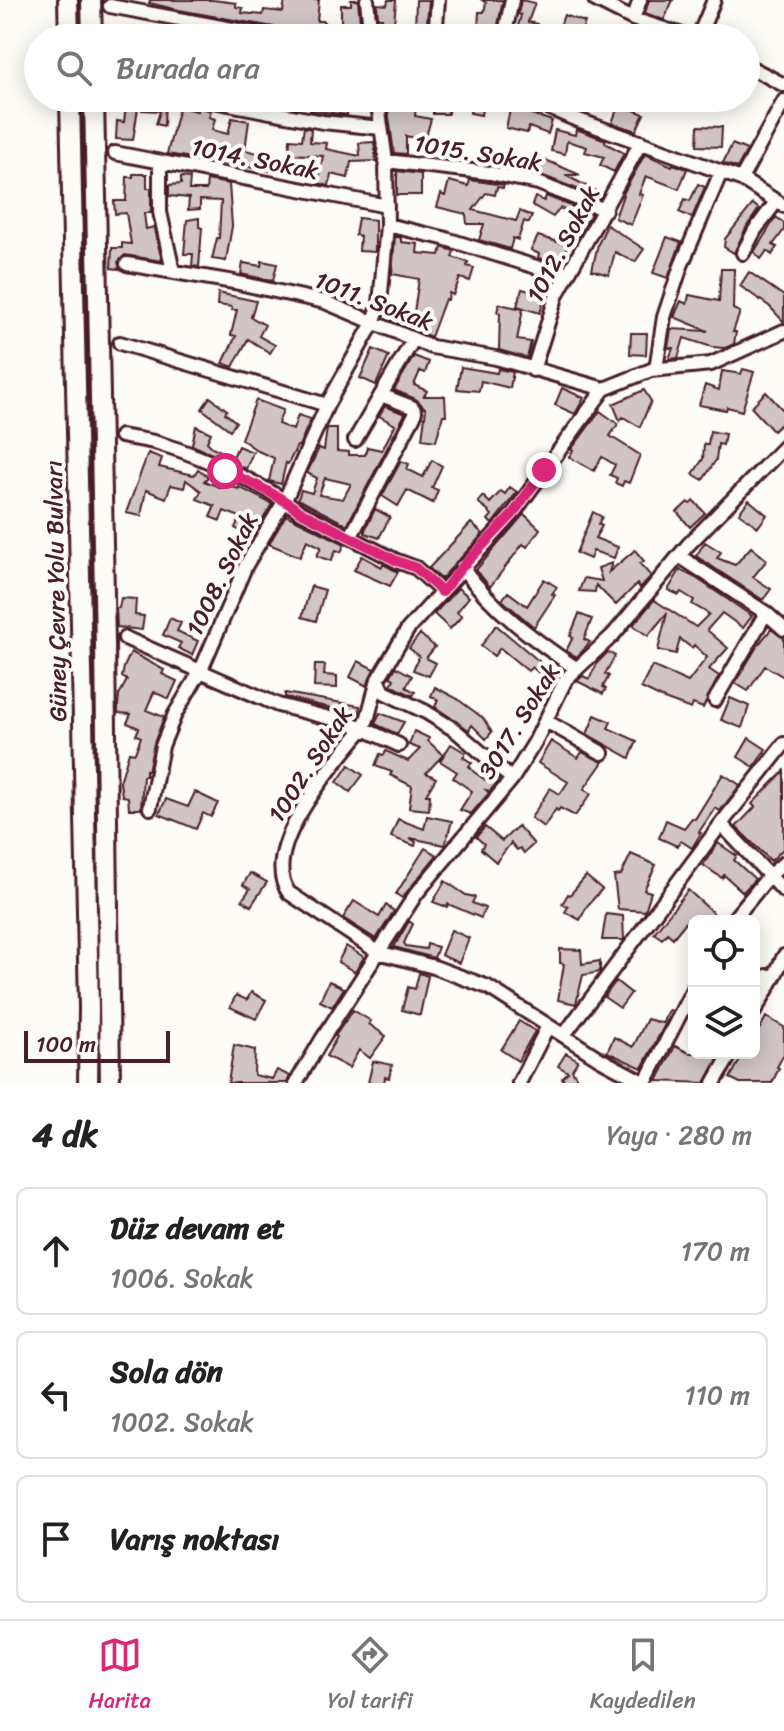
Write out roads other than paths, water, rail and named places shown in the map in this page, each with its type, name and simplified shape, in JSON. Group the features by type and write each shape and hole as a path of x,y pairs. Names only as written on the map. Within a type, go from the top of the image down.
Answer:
{"highway":[{"path":"68,0 69,24"},
{"path":"91,0 92,24"},
{"name":"Güney Çevre Yolu Bulvarı","path":"70,112 88,1083"},
{"name":"Güney Çevre Yolu Bulvarı","path":"94,112 110,1083"}],"street":[{"path":"367,0 370,24"},
{"path":"436,24 438,0"},
{"path":"507,24 512,0"},
{"path":"595,0 649,24"},
{"path":"633,19 640,0"},
{"path":"704,24 714,0"},
{"path":"110,6 206,24"},
{"path":"760,72 784,85"},
{"path":"741,179 784,101"},
{"path":"270,112 381,128"},
{"name":"1008. Sokak","path":"150,808 162,746 175,714 201,670 246,565 285,500 327,405 373,323 383,292 387,225 386,161 379,112"},
{"path":"558,112 741,179 780,204 743,253"},
{"name":"1012. Sokak","path":"533,370 549,315 568,273 641,142"},
{"name":"1014. Sokak","path":"115,153 387,206"},
{"name":"1015. Sokak","path":"386,161 490,173 538,183 605,210"},
{"path":"160,162 160,212 173,271"},
{"path":"656,369 664,317 681,266 721,172"},
{"path":"387,225 432,235 549,271 568,273"},
{"name":"1011. Sokak","path":"127,264 325,302 446,351 496,358 604,389"},
{"path":"604,389 656,369 711,364 784,331"},
{"path":"355,440 413,340"},
{"path":"120,343 327,405"},
{"name":"1002. Sokak","path":"604,389 512,515 408,629 378,679 362,730 301,811 288,838 280,867 281,879 289,893 378,952 434,967 488,987 600,1059 645,1083"},
{"path":"351,536 415,411 381,395"},
{"path":"121,436 175,449 248,480 299,511 416,568 442,592"},
{"name":"3017. Sokak","path":"296,1083 428,878 512,779 566,679 613,635 679,556 784,447"},
{"path":"679,556 766,613 784,629"},
{"path":"462,567 481,593 507,617 577,669"},
{"path":"715,700 766,613"},
{"path":"125,638 278,705 353,724 399,745"},
{"path":"378,679 384,692 455,730 512,779"},
{"path":"546,721 602,753"},
{"path":"564,1035 784,744"},
{"path":"721,824 784,891"},
{"path":"737,915 784,863"},
{"path":"760,1001 784,956"},
{"path":"760,977 775,975"},
{"path":"645,1083 692,987"},
{"path":"519,1083 548,1026"},
{"path":"714,1083 728,1059"}]}
